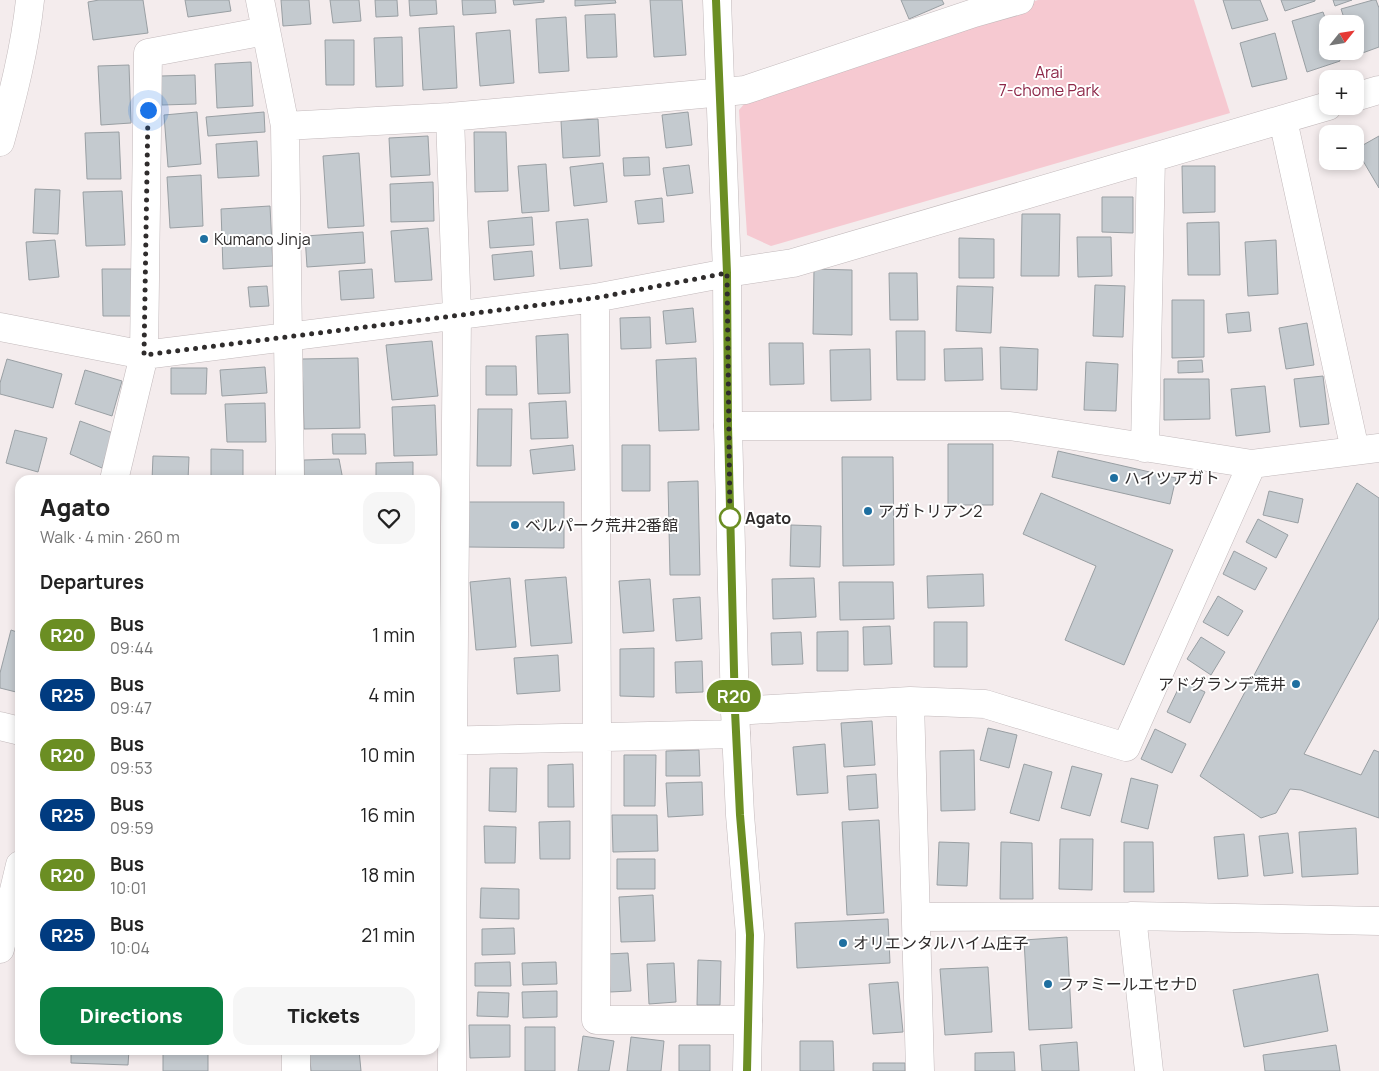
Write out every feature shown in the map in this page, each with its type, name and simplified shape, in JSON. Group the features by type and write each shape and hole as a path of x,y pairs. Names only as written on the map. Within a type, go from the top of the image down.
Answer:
{"street":[{"path":"0,142 27,33 30,0"},
{"path":"260,0 285,126 290,475"},
{"path":"716,0 727,273 728,426 735,723 740,815 750,935 747,1071"},
{"path":"285,126 450,117 745,90 782,78 972,6 1020,0"},
{"path":"115,475 144,355 148,54 266,31"},
{"path":"1364,94 1379,90"},
{"path":"0,326 144,355 595,298 727,273 793,263 1319,109"},
{"path":"450,117 458,315 444,741 452,1071"},
{"path":"728,426 1010,426 1252,464 1367,449 1284,120"},
{"path":"1145,448 1151,158"},
{"path":"595,298 596,1020 748,1020"},
{"path":"444,741 597,739 910,701 984,704 1126,747 1252,464"},
{"path":"910,701 920,1071"},
{"path":"0,726 15,730"},
{"path":"0,949 15,886"},
{"path":"916,917 1132,916 1379,921"},
{"path":"1132,916 1149,1071"},
{"path":"296,1055 296,1071"}],"green space":[{"name":"Arai 7-chome Park","path":"1038,0 1194,0 1230,113 771,246 747,235 739,110 750,97"}],"building":[{"path":"99,0 143,0 148,33 93,40 88,2"},
{"path":"185,0 229,0 231,11 188,17"},
{"path":"281,0 309,0 311,24 283,26"},
{"path":"330,0 359,0 361,21 333,23"},
{"path":"375,0 397,0 398,16 376,17"},
{"path":"409,0 436,0 437,14 410,16"},
{"path":"462,0 495,0 496,13 463,15"},
{"path":"513,0 544,0 544,2 514,5"},
{"path":"575,0 615,0 616,3 575,6"},
{"path":"650,0 682,0 686,55 654,57"},
{"path":"901,0 942,0 944,4 909,19"},
{"path":"1223,0 1260,0 1268,20 1232,29"},
{"path":"1281,0 1315,0 1315,1 1285,11"},
{"path":"1333,0 1352,0 1335,6"},
{"path":"1376,0 1379,8 1379,47 1364,52 1364,15 1343,15 1341,9"},
{"path":"1323,12 1324,15 1319,15 1319,60 1340,61 1307,72 1292,21"},
{"path":"615,14 617,57 587,58 585,15"},
{"path":"566,17 569,71 539,73 536,19"},
{"path":"454,26 457,88 423,90 419,28"},
{"path":"510,30 514,83 480,86 476,33"},
{"path":"1275,33 1287,79 1252,87 1240,43"},
{"path":"402,37 403,86 376,87 374,38"},
{"path":"325,40 354,40 354,85 326,85"},
{"path":"251,62 253,106 217,108 215,64"},
{"path":"129,65 131,123 101,125 98,66"},
{"path":"195,75 196,104 162,105 161,76"},
{"path":"197,112 201,164 168,167 164,115"},
{"path":"264,112 265,132 208,136 206,117"},
{"path":"688,112 692,145 666,148 662,115"},
{"path":"598,119 600,156 563,158 561,121"},
{"path":"119,132 121,179 87,179 85,133"},
{"path":"474,132 506,132 508,191 475,192"},
{"path":"428,136 430,175 391,177 389,138"},
{"path":"1379,136 1379,188 1364,163 1364,144"},
{"path":"257,141 259,176 218,178 216,144"},
{"path":"359,153 364,226 328,228 323,156"},
{"path":"649,157 650,175 624,176 623,158"},
{"path":"603,163 607,202 574,206 570,167"},
{"path":"546,164 549,211 522,213 518,166"},
{"path":"689,165 693,193 667,196 663,168"},
{"path":"1182,166 1215,166 1215,212 1183,213"},
{"path":"201,175 203,226 170,228 167,177"},
{"path":"433,182 434,221 391,222 390,184"},
{"path":"35,189 60,190 58,234 33,233"},
{"path":"122,191 125,245 86,246 83,192"},
{"path":"1102,197 1133,197 1133,233 1102,232"},
{"path":"662,198 664,222 638,224 635,201"},
{"path":"270,206 273,266 223,269 221,209"},
{"path":"1022,214 1060,214 1059,276 1021,276"},
{"path":"532,217 534,245 490,248 488,221"},
{"path":"588,219 592,266 560,269 556,222"},
{"path":"1219,222 1220,275 1188,275 1187,223"},
{"path":"428,228 432,280 395,282 391,231"},
{"path":"363,232 365,263 307,267 305,236"},
{"path":"1077,237 1111,237 1112,276 1078,277"},
{"path":"959,238 994,239 994,278 959,278"},
{"path":"55,240 59,277 29,280 26,242"},
{"path":"1276,240 1278,294 1248,296 1245,242"},
{"path":"532,251 534,276 494,280 492,255"},
{"path":"102,269 132,269 133,316 103,316"},
{"path":"372,269 374,298 341,300 339,271"},
{"path":"814,269 852,270 852,335 813,334"},
{"path":"889,273 917,273 918,320 890,320"},
{"path":"1095,285 1125,286 1123,337 1093,336"},
{"path":"267,286 269,306 250,307 248,287"},
{"path":"957,286 993,287 991,333 956,331"},
{"path":"1172,300 1204,300 1204,357 1172,358"},
{"path":"693,308 696,342 666,344 663,311"},
{"path":"1249,312 1251,331 1228,333 1226,314"},
{"path":"650,317 651,348 621,349 620,318"},
{"path":"1307,323 1314,365 1286,369 1279,328"},
{"path":"896,331 925,331 925,380 897,380"},
{"path":"568,334 570,393 538,394 536,336"},
{"path":"432,341 438,396 392,400 386,345"},
{"path":"769,343 803,343 804,384 770,385"},
{"path":"1000,347 1038,349 1037,390 1001,389"},
{"path":"982,348 983,380 945,381 944,349"},
{"path":"870,349 871,400 831,401 830,350"},
{"path":"358,358 360,428 304,429 302,359"},
{"path":"696,358 699,430 659,431 656,360"},
{"path":"7,359 62,374 53,408 0,394 0,383"},
{"path":"1202,360 1203,372 1178,373 1178,361"},
{"path":"1086,362 1118,364 1116,411 1084,410"},
{"path":"486,366 516,366 517,395 486,395"},
{"path":"265,367 267,393 222,396 220,370"},
{"path":"171,368 207,368 206,394 171,394"},
{"path":"85,370 122,381 112,416 75,404"},
{"path":"1323,376 1329,424 1300,427 1294,379"},
{"path":"1164,379 1209,379 1210,419 1164,420"},
{"path":"1265,386 1270,432 1236,436 1231,389"},
{"path":"566,401 568,438 531,439 529,403"},
{"path":"265,403 266,442 227,442 225,404"},
{"path":"435,405 437,455 394,456 392,407"},
{"path":"478,409 512,409 511,466 477,466"},
{"path":"80,421 113,433 102,468 70,454"},
{"path":"15,430 47,438 38,472 6,463"},
{"path":"332,434 365,434 366,454 333,454"},
{"path":"948,444 993,444 993,505 948,505"},
{"path":"573,445 575,470 533,474 530,450"},
{"path":"622,445 650,445 650,491 622,491"},
{"path":"211,449 243,450 243,475 211,475"},
{"name":"ハイツアガト","path":"1058,451 1176,478 1170,504 1052,477"},
{"path":"153,456 189,457 188,475 152,475"},
{"name":"アガトリアン2","path":"842,457 893,457 894,565 843,566"},
{"path":"339,459 342,475 304,475 304,460"},
{"path":"413,462 413,475 376,475 376,463"},
{"path":"698,481 700,575 670,575 668,482"},
{"name":"アドグランデ荒井","path":"1357,483 1379,498 1379,618 1304,754 1361,775 1374,750 1379,752 1379,818 1301,790 1290,789 1276,813 1261,818 1200,776"},
{"path":"1269,491 1303,499 1298,523 1263,515"},
{"path":"1041,493 1173,550 1124,665 1065,640 1096,566 1023,534"},
{"name":"ベルパーク荒井2番館","path":"467,502 564,502 564,548 468,547"},
{"path":"1258,519 1288,535 1276,558 1246,542"},
{"path":"791,525 821,526 820,567 790,566"},
{"path":"1234,551 1267,568 1255,590 1223,574"},
{"path":"983,574 984,606 928,608 927,576"},
{"path":"566,577 572,643 531,646 525,580"},
{"path":"510,578 516,647 476,650 470,582"},
{"path":"814,578 816,617 773,619 772,579"},
{"path":"650,579 654,631 623,633 619,581"},
{"path":"839,582 893,582 894,619 840,620"},
{"path":"440,589 444,658 440,658"},
{"path":"1218,596 1243,611 1228,636 1203,622"},
{"path":"700,597 702,639 676,641 673,599"},
{"path":"934,622 967,622 967,667 934,667"},
{"path":"890,626 892,664 864,665 863,627"},
{"path":"11,630 15,631 15,692 0,688 0,673"},
{"path":"848,631 848,671 817,671 817,632"},
{"path":"801,632 803,664 772,665 771,633"},
{"path":"1201,637 1225,652 1211,675 1187,659"},
{"path":"654,648 654,697 620,696 620,649"},
{"path":"558,655 560,691 517,694 514,658"},
{"path":"702,661 703,692 676,693 675,662"},
{"path":"1182,681 1205,692 1190,723 1167,712"},
{"path":"872,721 875,765 844,767 841,723"},
{"path":"988,728 1017,735 1009,768 980,760"},
{"path":"1155,729 1186,744 1172,773 1141,759"},
{"path":"825,744 828,793 797,795 793,747"},
{"path":"699,750 700,776 666,776 666,751"},
{"path":"974,750 975,810 941,811 940,751"},
{"path":"624,755 656,755 655,806 624,806"},
{"path":"573,764 574,807 548,807 548,765"},
{"path":"1024,764 1052,772 1039,821 1010,813"},
{"path":"1072,766 1102,774 1090,816 1061,808"},
{"path":"490,768 517,768 516,812 489,811"},
{"path":"876,774 878,808 849,810 847,776"},
{"path":"1131,778 1158,785 1148,829 1121,822"},
{"path":"702,782 703,815 668,817 666,783"},
{"path":"612,815 657,815 658,851 613,852"},
{"path":"879,820 884,913 847,915 842,822"},
{"path":"570,821 570,859 540,859 539,822"},
{"path":"484,826 516,827 515,863 485,863"},
{"path":"1356,828 1358,874 1302,877 1299,832"},
{"path":"1288,833 1293,873 1264,876 1259,836"},
{"path":"1244,834 1248,876 1218,879 1214,837"},
{"path":"1060,839 1093,839 1092,890 1059,889"},
{"path":"939,842 969,843 967,886 937,885"},
{"path":"1001,842 1032,843 1033,899 1000,899"},
{"path":"1124,842 1153,842 1154,892 1124,892"},
{"path":"617,859 655,859 655,889 617,889"},
{"path":"481,888 519,889 519,919 480,918"},
{"path":"653,895 655,941 621,942 619,897"},
{"name":"オリエンタルハイム庄子","path":"888,919 890,963 797,968 795,923"},
{"path":"514,928 515,954 482,955 482,929"},
{"name":"ファミールエセナD","path":"1067,937 1072,1028 1029,1030 1024,940"},
{"path":"628,953 631,991 610,992 607,954"},
{"path":"698,960 721,961 720,1005 697,1005"},
{"path":"510,962 511,986 475,986 475,963"},
{"path":"556,962 557,984 523,985 522,963"},
{"path":"674,963 676,1002 649,1004 647,964"},
{"path":"988,967 992,1032 945,1035 940,969"},
{"path":"1318,974 1328,1031 1244,1047 1233,990"},
{"path":"898,982 903,1032 873,1034 869,984"},
{"path":"557,991 557,1017 523,1018 522,992"},
{"path":"478,992 509,993 508,1017 477,1016"},
{"path":"469,1025 510,1025 510,1057 470,1058"},
{"path":"525,1027 555,1027 555,1071 525,1071"},
{"path":"583,1036 614,1041 609,1071 578,1071"},
{"path":"631,1037 664,1041 661,1071 627,1071"},
{"path":"800,1041 833,1041 834,1071 800,1071"},
{"path":"1077,1042 1079,1071 1042,1071 1040,1045"},
{"path":"679,1045 710,1045 710,1071 679,1071"},
{"path":"1336,1045 1340,1071 1265,1071 1263,1055"},
{"path":"1014,1052 1015,1071 975,1071 975,1053"},
{"path":"71,1055 129,1055 128,1065 71,1063"},
{"path":"163,1055 208,1055 208,1071 163,1071"},
{"path":"309,1055 359,1055 361,1071 311,1071"},
{"path":"873,1063 905,1063 905,1071 873,1071"}],"bus line":[{"name":"R20","path":"716,0 727,273 728,426 735,711 740,815 750,935 747,1071"}],"place":[{"name":"Kumano Jinja","path":"204,239"},
{"name":"ハイツアガト","path":"1114,478"},
{"name":"アガトリアン2","path":"868,511"},
{"name":"Agato","path":"730,518"},
{"name":"ベルパーク荒井2番館","path":"515,525"},
{"name":"アドグランデ荒井","path":"1296,684"},
{"name":"オリエンタルハイム庄子","path":"843,943"},
{"name":"ファミールエセナD","path":"1048,984"}],"route":[{"path":"148,110 144,355 595,298 727,273 730,521 730,518"}]}
